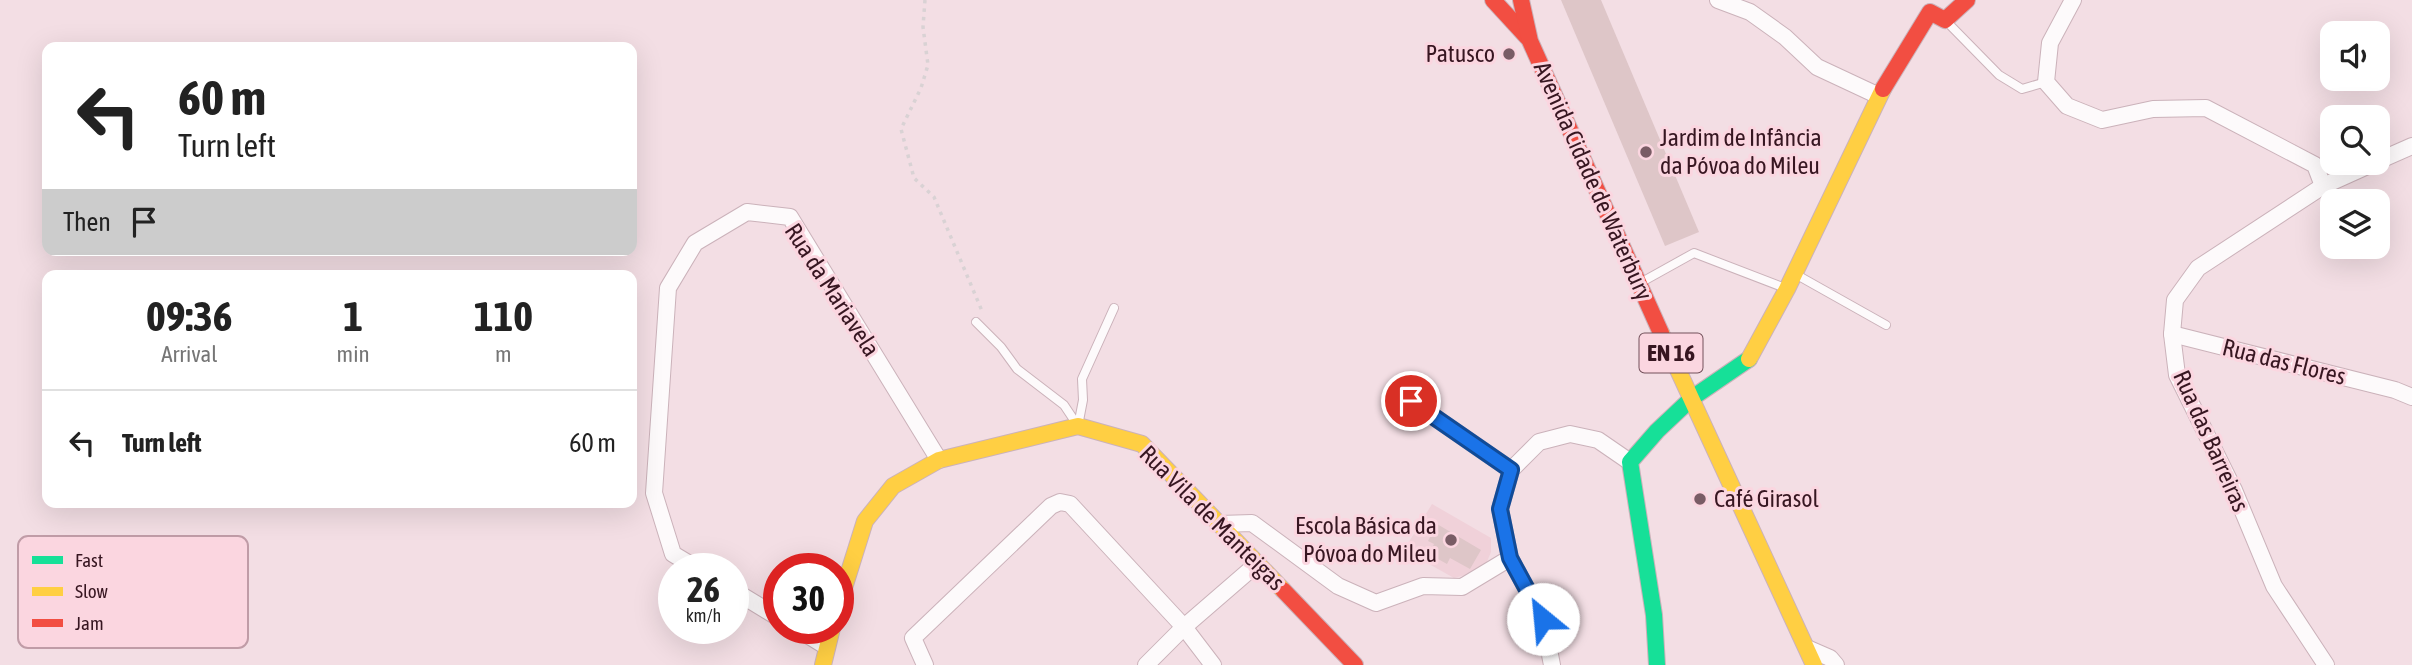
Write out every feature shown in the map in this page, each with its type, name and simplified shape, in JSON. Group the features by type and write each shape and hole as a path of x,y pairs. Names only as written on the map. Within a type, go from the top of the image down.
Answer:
{"main road":[{"name":"EN 16","path":"1493,0 1530,41"},
{"name":"EN 16","path":"1521,0 1530,41"},
{"path":"1657,665 1654,615 1630,462 1657,431 1692,398 1748,361 1795,273 1879,96 1930,12 1945,20 1967,0"},
{"name":"Avenida Cidade de Waterbury","path":"1530,41 1638,284 1814,665"},
{"name":"Rua Vila de Manteigas","path":"854,556 865,521 892,486 939,460 1078,426 1142,443 1355,665"},
{"path":"823,665 828,644"}],"street":[{"path":"1718,0 1750,12 1784,37 1817,67 1879,96"},
{"path":"2070,2 2050,43 2046,82 2067,106 2102,120 2153,109 2206,108 2315,165 2323,186"},
{"name":"Rua das Barreiras","path":"2390,156 2412,146"},
{"name":"Rua das Barreiras","path":"2326,665 2274,586 2234,490 2177,375 2172,334 2175,300 2198,268 2323,186 2347,175"},
{"name":"Rua da Mariavela","path":"673,553 654,493 668,288 695,243 747,212 790,217 939,460"},
{"name":"Rua das Flores","path":"2172,334 2395,390 2412,397"},
{"path":"1411,401 1511,470"},
{"path":"1552,665 1543,619 1510,558 1500,509 1511,470 1539,442 1570,434 1598,440 1630,462"},
{"path":"925,665 913,638 1051,506 1060,502 1070,504 1184,627 1213,665"},
{"path":"1220,524 1252,523 1338,586 1376,603 1423,586 1462,587 1510,558"},
{"path":"1146,665 1184,627 1258,563"},
{"path":"822,644 827,647"},
{"path":"1807,648 1830,658 1836,665"}],"lane":[{"path":"1945,20 1999,75 2022,89 2046,82"},
{"path":"1638,284 1693,253 1787,289"},
{"path":"1795,273 1886,325"},
{"path":"1078,426 1083,400 1082,379 1114,308"},
{"path":"980,319 1017,369 1064,405 1078,426"}],"path":[{"path":"925,0 923,27 928,65 921,88 901,130 914,178 933,197 980,319"}],"shaded area":[{"name":"Escola Básica da Póvoa do Mileu","path":"1432,504 1491,538 1491,552 1486,564 1473,573 1454,578 1404,550"}],"building":[{"path":"1561,0 1601,0 1699,232 1665,246"},
{"path":"1437,524 1481,550 1470,569 1450,558 1447,564 1429,554 1434,544 1428,541"}],"traffic: fast":[{"path":"1657,665 1654,615 1630,462 1657,431 1692,398 1749,359"}],"traffic: slow":[{"path":"1749,359 1787,289 1883,89"},
{"path":"1661,333 1814,665"},
{"path":"854,556 865,521 893,486 939,460 1078,426 1142,444 1283,590"},
{"path":"823,665 828,644"}],"traffic: jam":[{"path":"1493,0 1527,37"},
{"path":"1521,0 1530,41 1661,333"},
{"path":"1883,89 1930,12 1945,20 1967,0"},
{"path":"1283,590 1355,665"}],"place":[{"name":"Patusco","path":"1509,54"},
{"name":"Jardim de Infância da Póvoa do Mileu","path":"1646,152"},
{"name":"Café Girasol","path":"1700,499"},
{"name":"Escola Básica da Póvoa do Mileu","path":"1451,540"}],"route":[{"path":"1411,401 1511,470 1500,509 1510,558 1543,619"}]}
